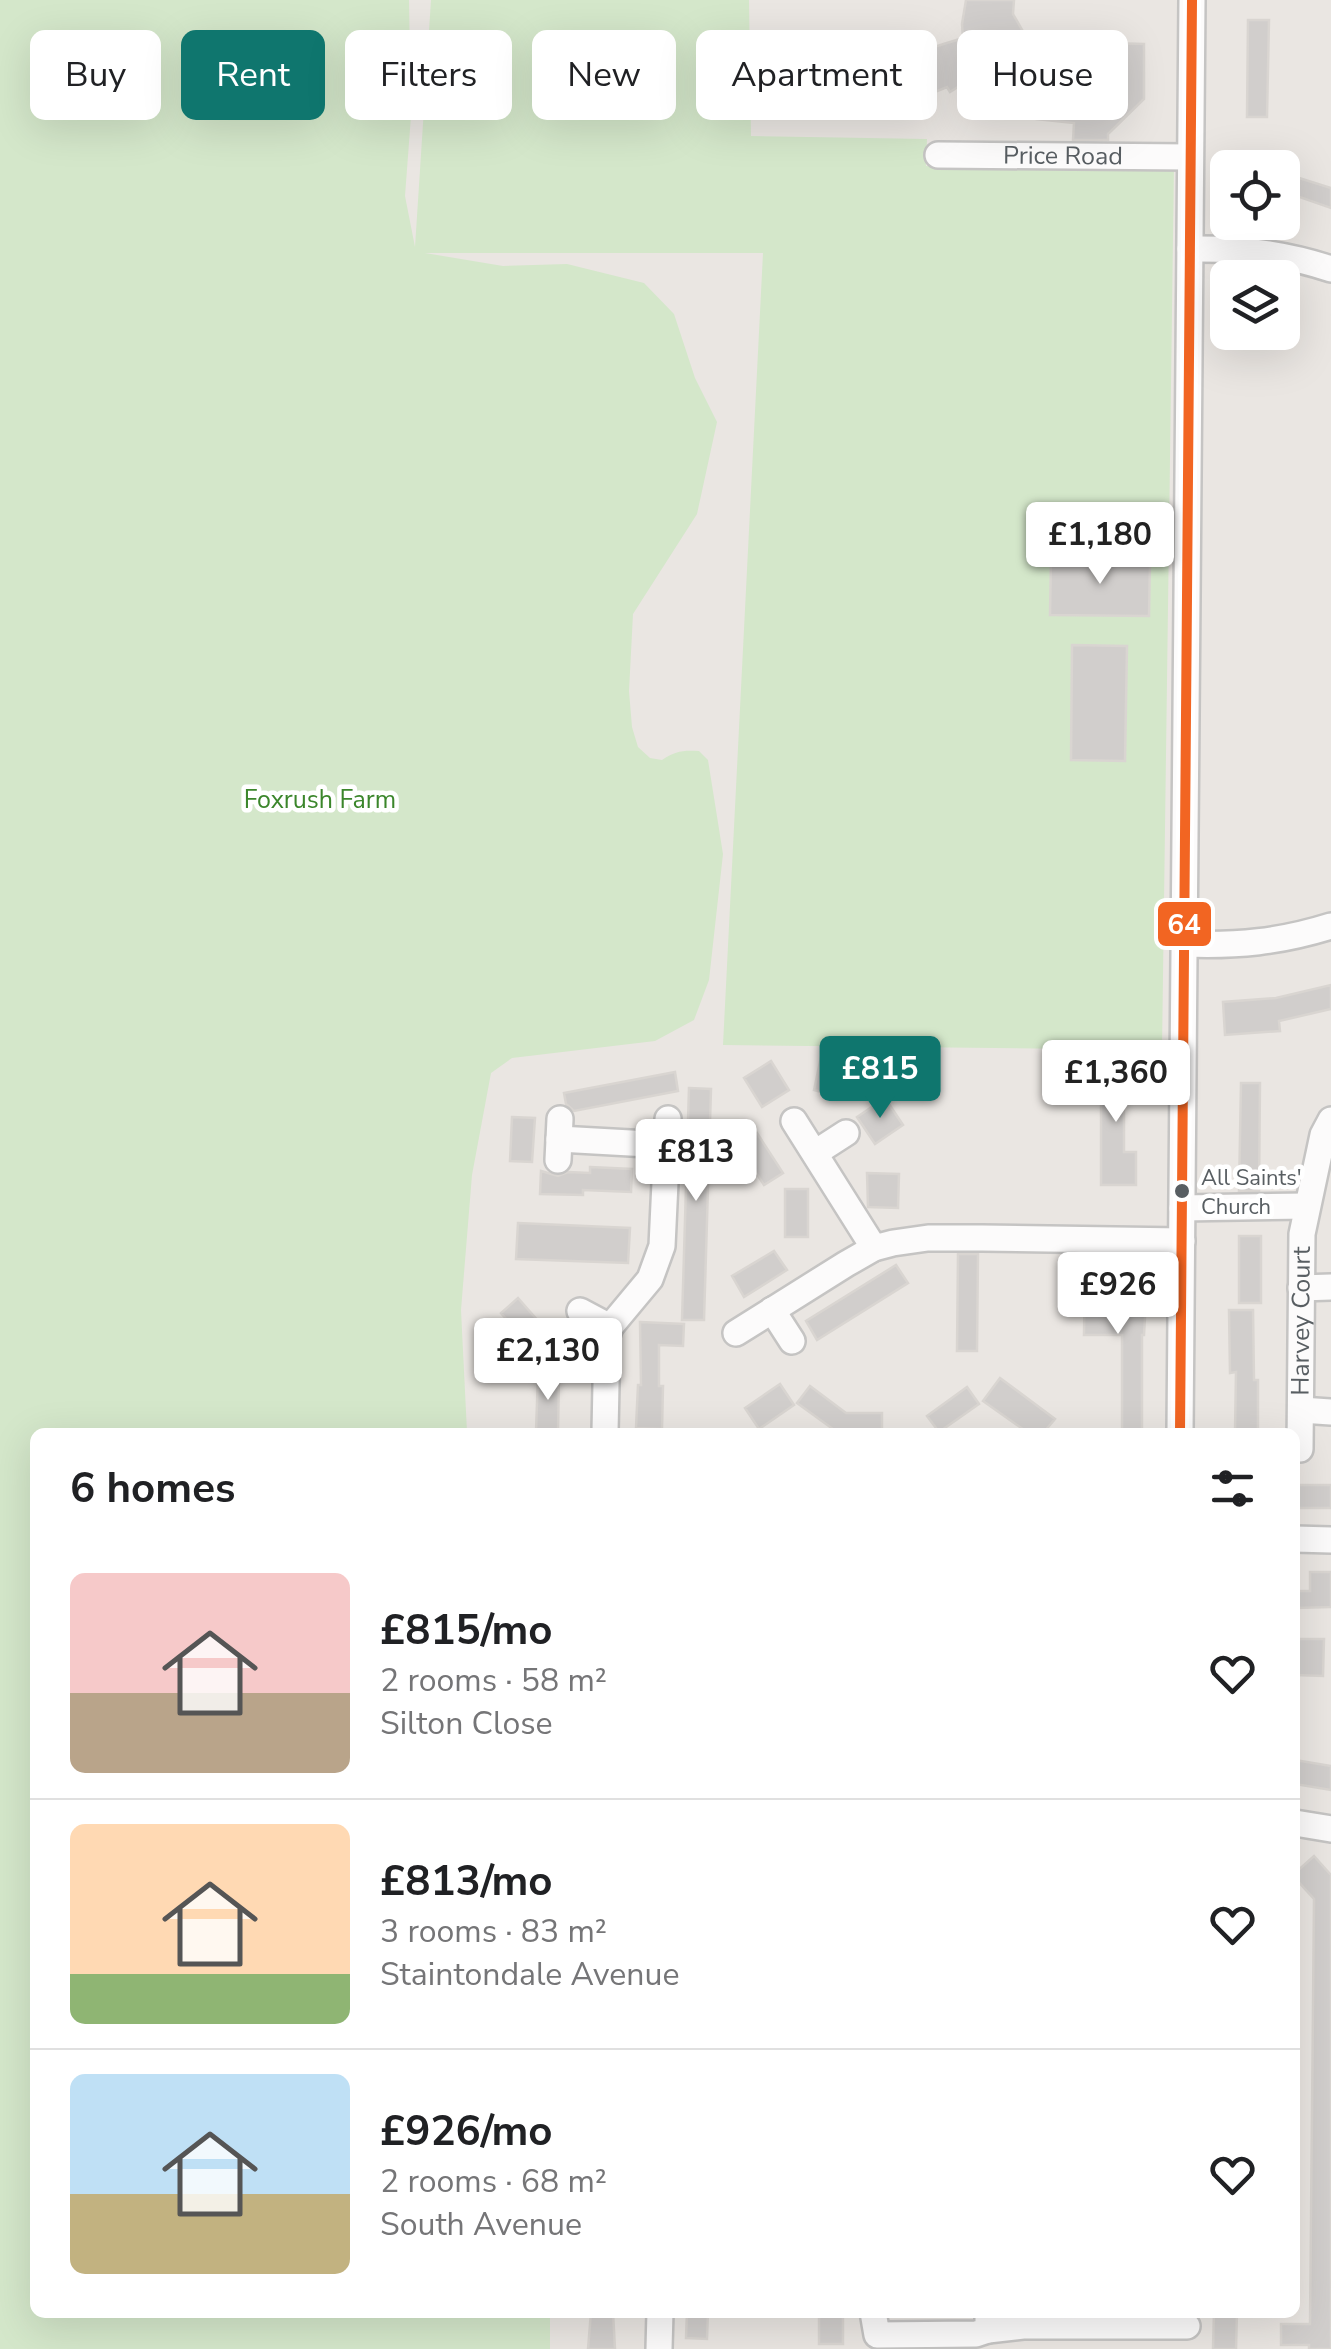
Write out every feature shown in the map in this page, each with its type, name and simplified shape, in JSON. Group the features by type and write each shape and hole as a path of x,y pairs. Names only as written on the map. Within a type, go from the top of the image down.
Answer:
{"street":[{"path":"1180,1428 1192,0"},
{"name":"Price Road","path":"938,155 1190,157"},
{"path":"1190,250 1244,251 1331,270"},
{"path":"1184,944 1247,945 1331,926"},
{"path":"605,1428 606,1347 610,1327 650,1279 662,1246 668,1119"},
{"name":"Harvey Court","path":"1300,1449 1302,1234 1323,1135 1331,1120"},
{"path":"794,1121 874,1248"},
{"path":"815,1153 846,1133"},
{"path":"559,1140 666,1146"},
{"path":"1182,1208 1307,1206"},
{"path":"736,1333 874,1248 893,1242 928,1238 1182,1241"},
{"path":"1301,1288 1331,1287"},
{"path":"580,1310 610,1327"},
{"path":"772,1310 792,1341"},
{"name":"Harvey Court","path":"1301,1410 1331,1412"},
{"path":"1300,1540 1331,1540"},
{"path":"1300,1824 1331,1829"},
{"path":"659,2349 660,2318"},
{"path":"878,2332 976,2334 988,2321 1023,2326 1187,2329"}],"green space":[{"name":"Foxrush Farm","path":"0,0 409,0 410,30 345,30 345,120 411,120 405,196 415,247 423,120 512,120 512,30 429,30 431,0 749,0 749,30 696,30 696,120 751,120 751,136 927,139 926,166 1174,164 1162,1050 723,1045 763,253 425,253 503,266 567,264 644,283 674,314 695,378 717,422 697,514 633,614 629,691 638,747 650,758 662,760 675,753 699,751 708,760 723,854 709,980 694,1020 655,1041 512,1058 491,1073 472,1175 461,1310 467,1428 30,1428 30,2318 550,2318 550,2349 0,2349"}],"building":[{"path":"966,0 1014,0 1013,14 1022,30 962,30"},
{"path":"1248,20 1269,20 1267,117 1247,117"},
{"path":"957,40 957,88 950,92 947,87 937,91 937,46"},
{"path":"1128,44 1144,44 1144,99 1128,115"},
{"path":"1046,120 1122,120 1108,134 1108,140 1073,140 1074,123"},
{"path":"1300,178 1331,188 1331,208 1300,197"},
{"path":"1051,559 1150,560 1149,616 1050,615"},
{"path":"1072,645 1127,646 1125,761 1071,760"},
{"path":"1331,985 1331,1009 1279,1021 1280,1031 1225,1035 1223,1002 1276,998"},
{"path":"821,1057 853,1064 845,1098 814,1090"},
{"path":"1106,1057 1134,1057 1134,1088 1124,1088 1124,1152 1136,1152 1136,1185 1101,1185 1101,1095 1106,1095"},
{"path":"771,1061 789,1090 762,1107 744,1078"},
{"path":"675,1072 678,1091 574,1111 566,1104 564,1093"},
{"path":"1241,1083 1260,1083 1259,1191 1239,1191"},
{"path":"689,1088 711,1089 704,1320 682,1320"},
{"path":"885,1098 903,1125 875,1144 857,1117"},
{"path":"512,1117 535,1118 532,1162 510,1161"},
{"path":"757,1133 783,1173 764,1185 738,1145"},
{"path":"590,1167 632,1169 631,1192 583,1190 583,1195 540,1194 541,1171 558,1176 568,1172 590,1173"},
{"path":"867,1173 899,1174 898,1208 868,1207"},
{"path":"785,1189 808,1189 808,1237 785,1237"},
{"path":"518,1223 630,1228 628,1263 516,1259"},
{"path":"1239,1236 1261,1236 1261,1303 1239,1303"},
{"path":"774,1251 787,1270 744,1297 732,1276"},
{"path":"958,1254 978,1254 977,1351 957,1351"},
{"path":"896,1265 908,1283 817,1340 806,1321"},
{"path":"1085,1266 1111,1266 1111,1299 1146,1299 1142,1428 1122,1428 1122,1335 1084,1335"},
{"path":"518,1298 546,1330 529,1345 501,1313"},
{"path":"1229,1310 1253,1310 1258,1428 1235,1428 1236,1372 1230,1373"},
{"path":"640,1322 684,1324 683,1346 659,1345 662,1428 636,1428 641,1385"},
{"path":"538,1374 559,1374 558,1428 536,1428"},
{"path":"1000,1378 1055,1419 1047,1428 1021,1428 983,1401"},
{"path":"780,1384 794,1405 760,1428 745,1408"},
{"path":"810,1386 846,1413 882,1413 882,1428 831,1428 797,1403"},
{"path":"967,1387 979,1404 945,1428 936,1428 927,1416"},
{"path":"1300,1485 1331,1485 1331,1508 1300,1508"},
{"path":"1310,1572 1331,1572 1331,1607 1300,1608 1300,1591 1310,1591"},
{"path":"1300,1639 1324,1639 1323,1676 1300,1675"},
{"path":"1300,1761 1331,1766 1331,1790 1300,1785"},
{"path":"1314,1856 1331,1875 1331,2349 1281,2345 1281,2324 1310,2324 1314,1899 1300,1884 1300,1869"},
{"path":"591,2318 613,2318 615,2349 588,2349"},
{"path":"687,2318 708,2318 707,2339 686,2338"},
{"path":"819,2318 843,2318 843,2344 819,2344"},
{"path":"1214,2318 1237,2318 1236,2349 1213,2349"}],"transit line":[{"name":"64","path":"1180,1428 1192,0"}],"place":[{"name":"All Saints' Church","path":"1182,1191"}]}
